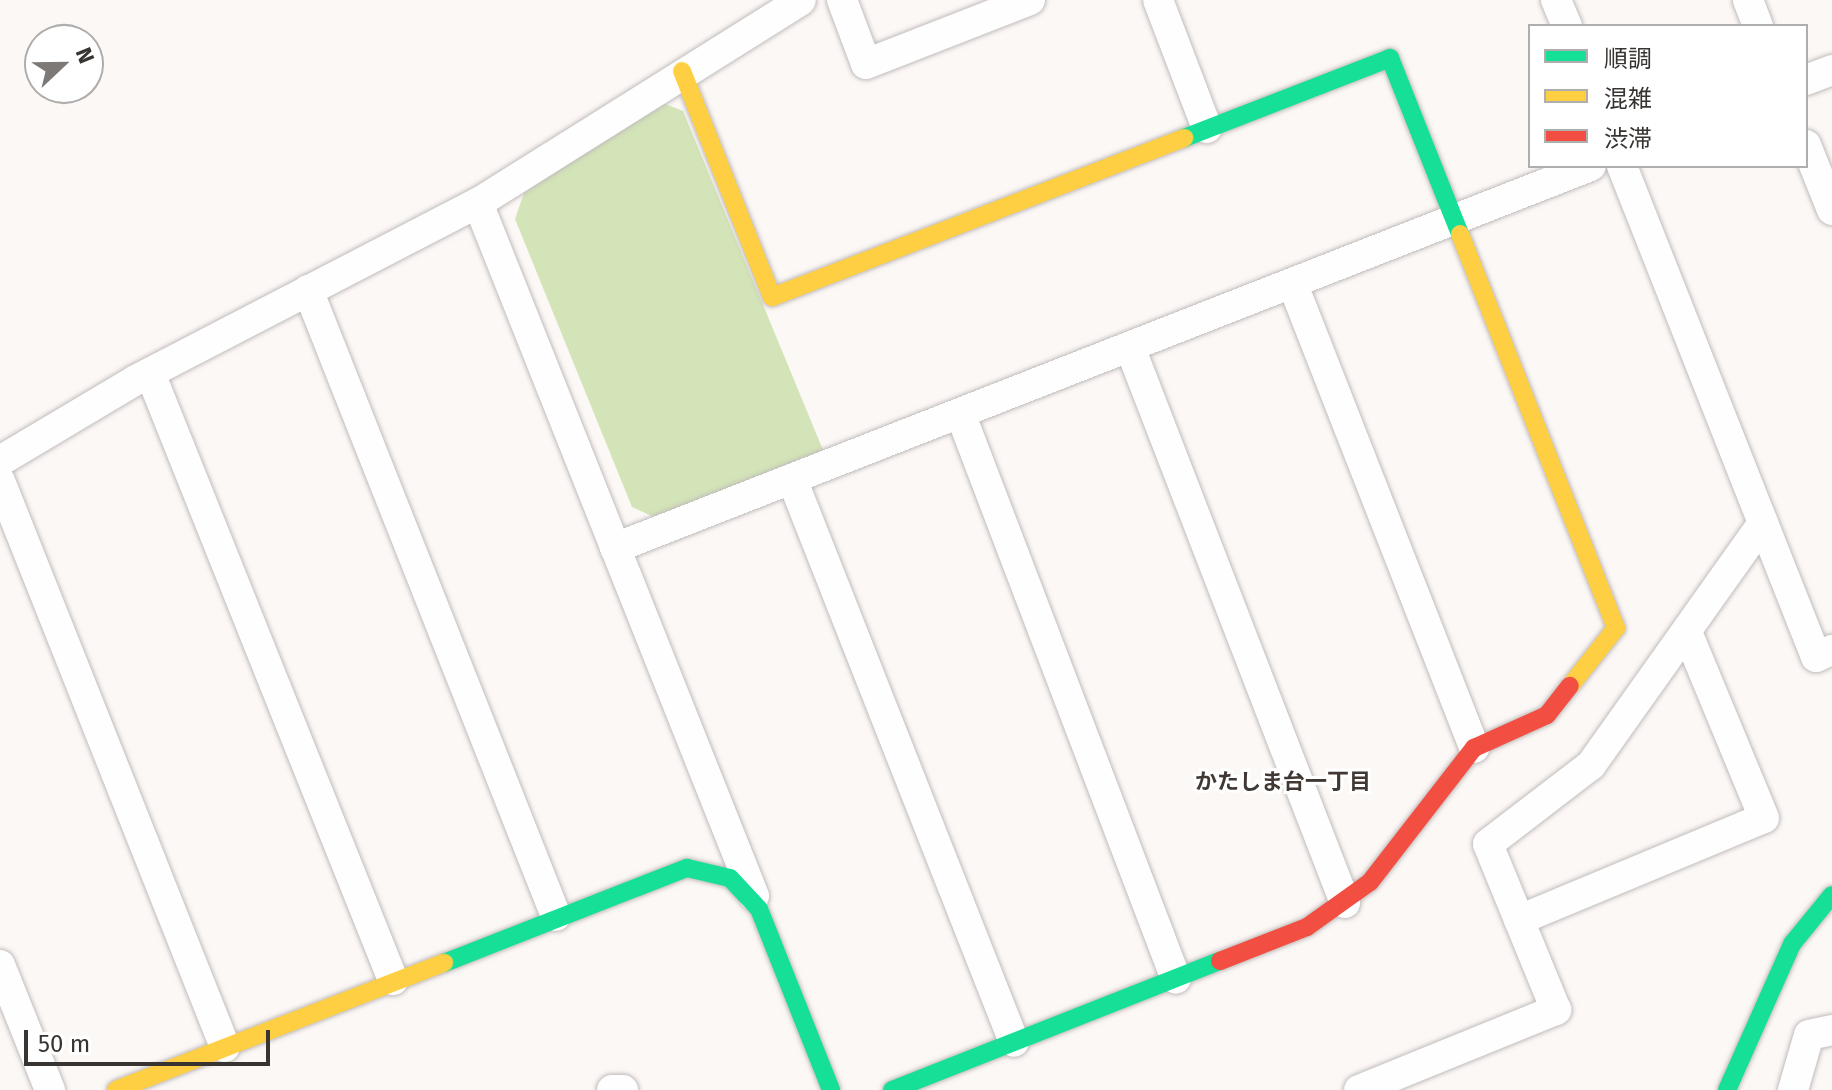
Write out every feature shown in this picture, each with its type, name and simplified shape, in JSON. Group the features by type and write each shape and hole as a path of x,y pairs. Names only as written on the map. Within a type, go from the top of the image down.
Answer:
{"street":[{"path":"0,461 150,373 478,203 682,71 801,0"},
{"path":"842,0 866,64 1030,0"},
{"path":"1158,0 1207,128"},
{"path":"1556,0 1566,24"},
{"path":"1748,0 1757,24"},
{"path":"682,71 772,297 1390,58 1616,628 1547,715 1474,748 1370,882 1345,903 1307,927 892,1090"},
{"path":"1808,79 1832,70"},
{"path":"1808,150 1832,210"},
{"path":"615,548 792,479 962,418 1586,168"},
{"path":"1623,168 1816,657 1832,650"},
{"path":"478,203 831,1090"},
{"path":"1293,285 1474,748"},
{"path":"308,290 556,916"},
{"path":"1131,350 1345,903"},
{"path":"150,373 393,980"},
{"path":"962,418 1176,979"},
{"path":"792,479 1014,1042"},
{"path":"0,481 225,1047"},
{"path":"1359,1090 1415,1080 1556,1010 1488,844 1591,765 1689,637 1763,523"},
{"path":"1519,920 1764,818 1689,637"},
{"path":"116,1090 556,916 687,868 730,878 759,909"},
{"path":"1727,1090 1792,944 1832,895"},
{"path":"0,965 50,1090"},
{"path":"1793,1090 1809,1035 1832,1030"},
{"path":"612,1090 623,1090"}],"green space":[{"path":"660,102 683,111 823,450 654,517 632,507 515,219 524,193"}],"traffic: fast":[{"path":"1184,138 1390,58 1460,234"},
{"path":"444,963 687,868 730,878 759,909 831,1090"},
{"path":"1727,1090 1792,944 1832,895"},
{"path":"892,1090 1220,961"}],"traffic: slow":[{"path":"682,71 772,297 1184,138"},
{"path":"1460,234 1616,628 1570,686"},
{"path":"116,1090 444,963"}],"traffic: jam":[{"path":"1220,961 1307,927 1370,882 1474,748 1547,715 1570,686"}],"district":[{"name":"かたしま台一丁目","path":"1283,782"}]}
